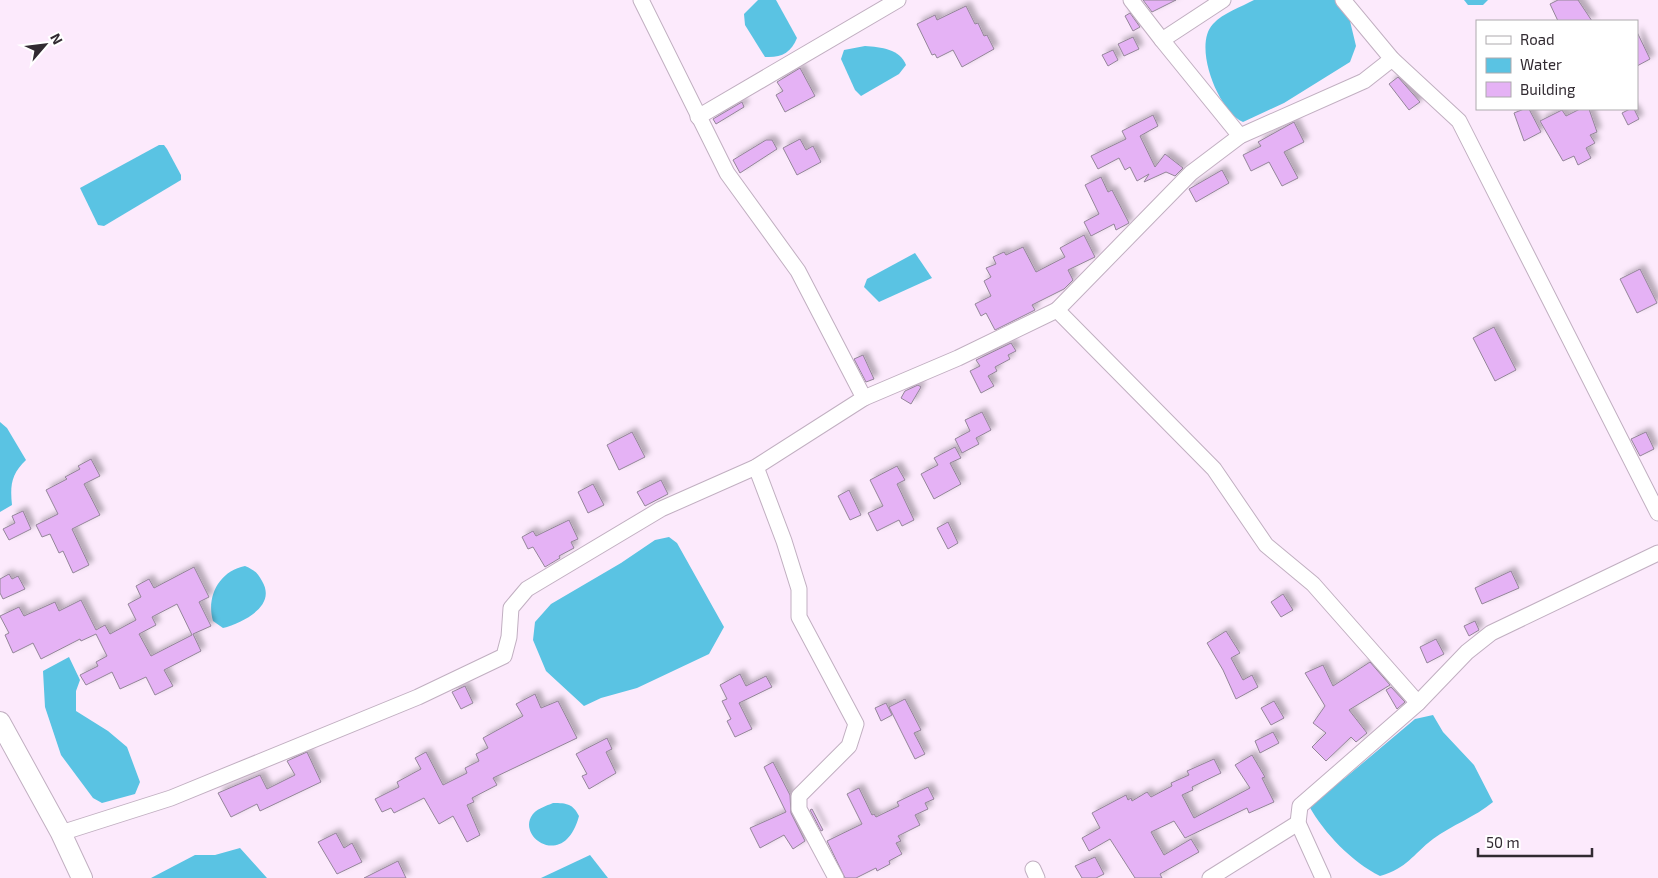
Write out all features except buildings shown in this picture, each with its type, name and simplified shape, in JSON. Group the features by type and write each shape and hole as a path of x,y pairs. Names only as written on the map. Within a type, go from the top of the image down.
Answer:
{"main road":[{"path":"0,722 61,833 82,878"}],"street":[{"path":"641,0 727,173 798,271 864,398"},
{"path":"698,118 898,0"},
{"path":"1131,0 1240,136"},
{"path":"1162,40 1223,0"},
{"path":"1343,0 1392,59 1459,121 1658,513"},
{"path":"61,833 171,798 418,698 504,656 509,638 511,608 527,589 661,509 756,467 864,398 958,358 1057,310 1191,173 1240,136 1364,81 1392,59"},
{"path":"1057,310 1214,469 1266,545 1313,584 1418,703"},
{"path":"756,467 784,541 799,589 799,617 856,724 849,746 799,796 798,802 799,809 836,878"},
{"path":"1324,878 1298,823 1300,806 1418,703 1467,652 1491,633 1658,553"},
{"path":"1210,878 1298,823"}],"water":[{"path":"758,0 776,0 797,38 785,54 776,57 765,57 745,25 744,14"},
{"path":"1254,0 1335,0 1350,21 1356,46 1350,62 1284,103 1243,122 1225,106 1217,92 1207,62 1205,47 1207,34 1217,20"},
{"path":"1464,0 1488,0 1483,5 1468,5"},
{"path":"865,46 883,48 895,52 906,65 899,74 861,96 855,90 841,59 844,50"},
{"path":"159,145 164,145 167,149 181,175 181,180 104,226 98,225 80,188"},
{"path":"915,253 932,278 879,302 864,287 867,279"},
{"path":"0,422 7,428 26,460 14,475 11,492 12,505 0,512"},
{"path":"669,537 677,543 724,627 709,654 637,688 601,698 584,706 546,671 533,640 535,622 551,604 621,563 655,540"},
{"path":"245,566 255,572 262,581 265,598 262,605 249,617 223,628 213,621 211,603 213,594 228,573"},
{"path":"69,657 80,680 76,691 76,711 108,731 127,747 140,782 135,794 102,803 93,798 61,755 45,707 43,671"},
{"path":"1433,715 1443,732 1474,765 1493,802 1433,839 1404,865 1380,876 1349,855 1322,826 1309,806 1323,790 1345,778 1415,719"},
{"path":"553,803 569,805 579,816 572,832 564,842 545,845 531,834 529,825 531,817 535,812"},
{"path":"240,848 267,878 151,878 195,855 215,855"},
{"path":"590,855 608,878 541,878"}]}
